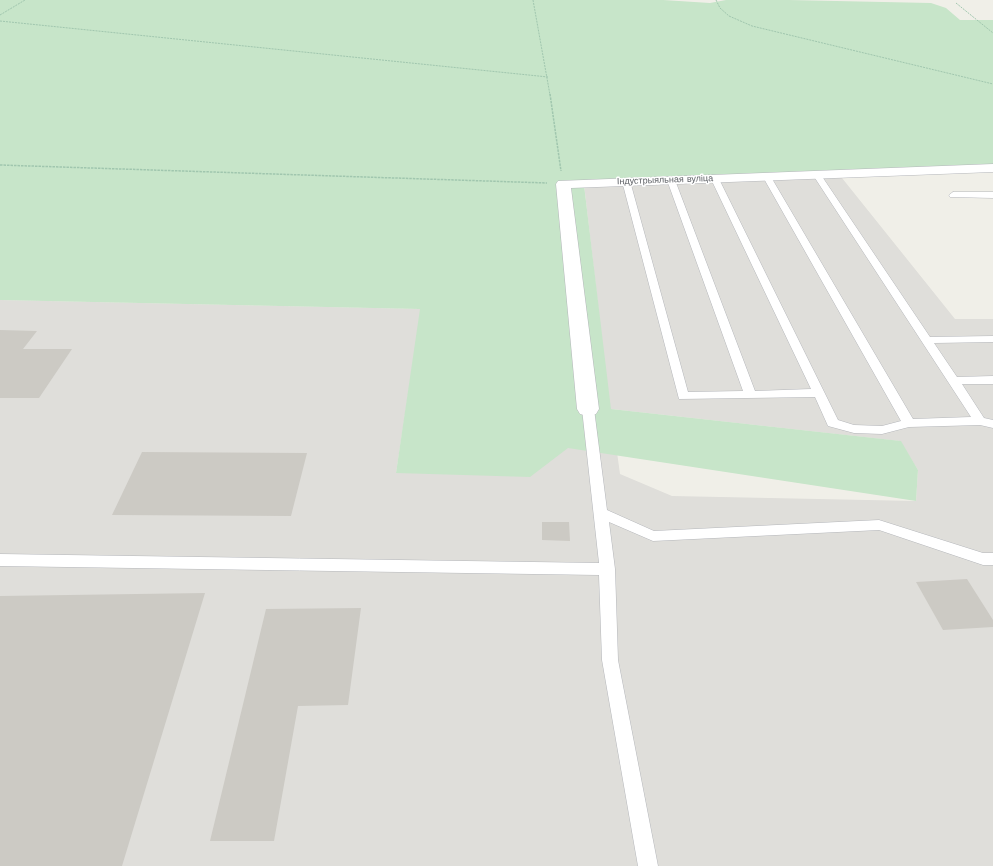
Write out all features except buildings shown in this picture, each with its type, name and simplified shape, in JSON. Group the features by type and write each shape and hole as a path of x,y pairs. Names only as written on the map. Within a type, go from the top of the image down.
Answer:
{"street":[{"name":"Індустрыяльная вуліца","path":"563,184 993,168"},
{"path":"563,184 588,409"}],"lane":[{"path":"817,175 980,421"},
{"path":"767,177 909,423"},
{"path":"714,178 833,423 854,430 882,430 909,423 980,421 993,424"},
{"path":"671,180 750,394"},
{"path":"626,181 683,396 819,393"},
{"path":"953,195 993,195"},
{"path":"927,340 993,339"},
{"path":"954,381 993,380"},
{"path":"588,409 607,569 610,660 648,866"},
{"path":"600,513 653,536 879,525 983,559 993,559"},
{"path":"0,560 607,569"}],"path":[{"path":"0,15 25,0"},
{"path":"0,166 563,184 548,76 533,0"},
{"path":"716,0 720,8 729,16 752,26 993,84"},
{"path":"956,3 993,33"},
{"path":"0,21 548,76"}],"shaded area":[{"path":"838,173 955,319 993,319 993,866 0,866 0,300 421,309 396,473 610,409 584,184","holes":["611,409 900,441 918,470 916,501 672,496 620,474"]}],"green space":[{"path":"0,0 663,0 710,3 726,0 788,0 931,3 946,8 960,20 993,20 993,168 584,185 611,409 901,441 918,470 916,501 568,448 530,477 396,473 420,309 0,300"}]}
